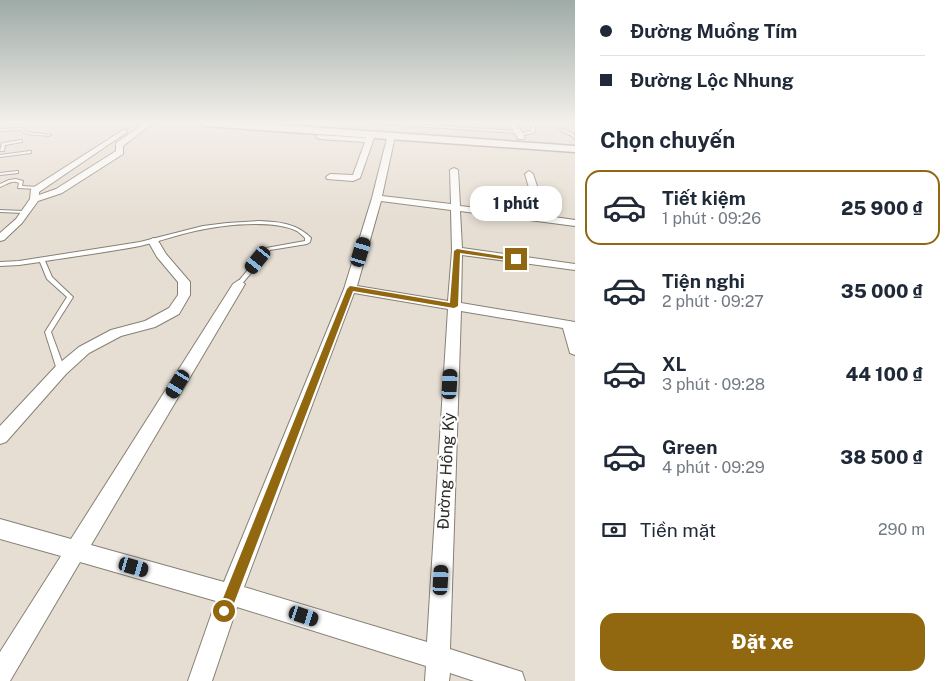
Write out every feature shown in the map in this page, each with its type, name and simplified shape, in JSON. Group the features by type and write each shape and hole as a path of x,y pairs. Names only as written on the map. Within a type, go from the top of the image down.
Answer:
{"street":[{"path":"35,199 34,191 88,155"},
{"path":"0,238 22,217 35,199 59,192 116,155"},
{"path":"330,177 356,177 363,155"},
{"path":"200,681 230,594 350,289 377,198 387,155"},
{"name":"Đường Hồng Kỳ","path":"437,681 457,251 457,209 454,170"},
{"path":"530,174 543,220"},
{"path":"377,198 575,223"},
{"path":"0,227 22,217"},
{"path":"0,437 61,370 84,350 116,333 150,324 174,311 184,295 184,282 153,241"},
{"path":"457,251 575,266"},
{"path":"0,674 239,284"},
{"path":"350,289 572,326 575,350"},
{"path":"0,529 230,594 513,681"}],"lane":[{"path":"0,174 17,172"},
{"path":"0,186 11,180 18,180 21,182 20,188 38,188"},
{"path":"0,211 22,217"},
{"path":"0,264 153,241 202,228 264,222 288,225 303,231 308,238 307,242 268,249 239,284"},
{"path":"42,259 49,278 70,297 48,332 61,370"}],"route":[{"path":"224,611 350,289 454,306 457,251 516,259"}]}
